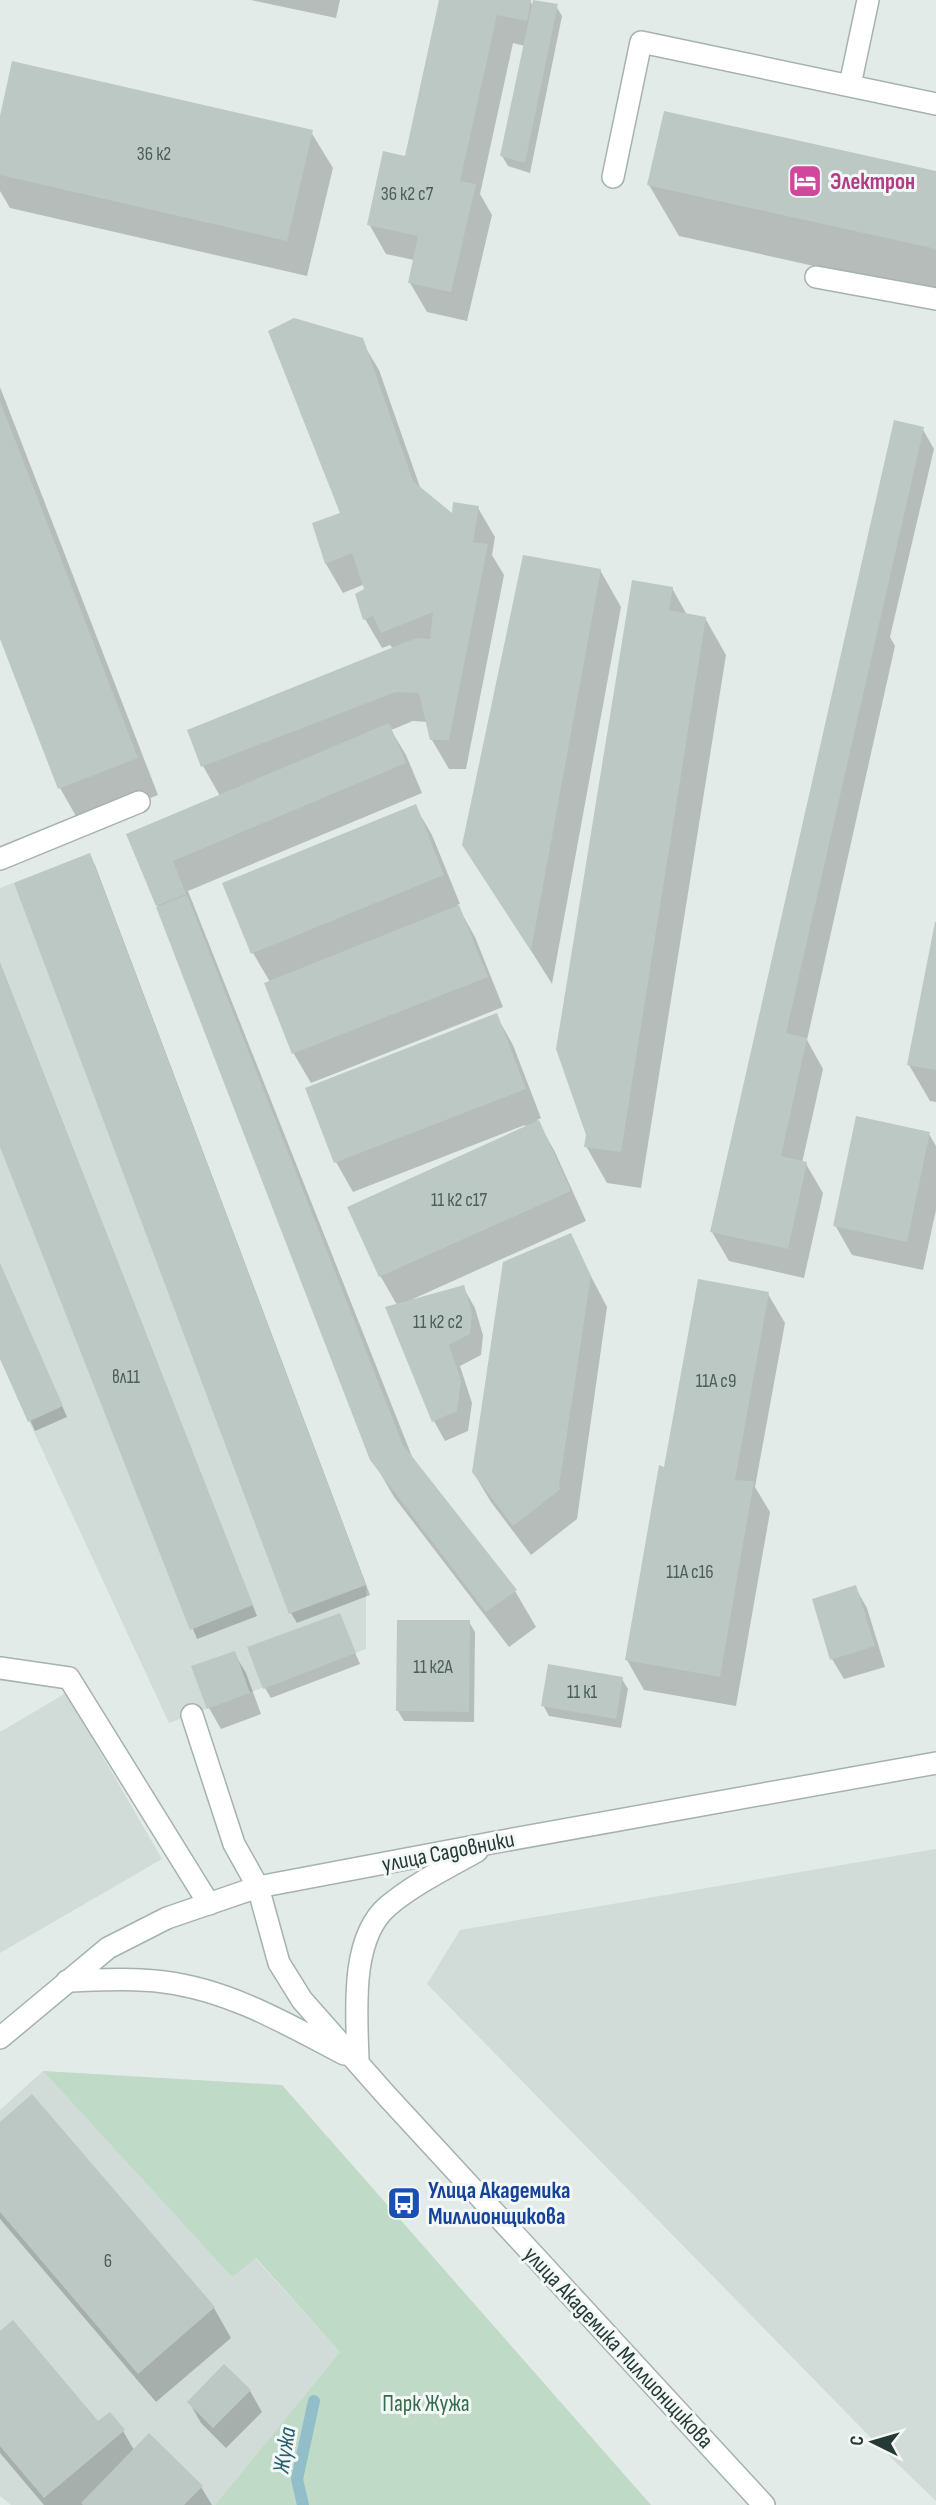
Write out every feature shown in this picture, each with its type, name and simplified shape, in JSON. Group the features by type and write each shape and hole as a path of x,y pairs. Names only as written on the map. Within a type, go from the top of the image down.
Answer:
{"street":[{"path":"850,85 868,0"},
{"path":"613,177 641,42 936,104"},
{"path":"816,276 936,299"},
{"path":"0,859 139,802"},
{"path":"0,1668 69,1678 209,1904"},
{"name":"улица Академика Миллионщикова","path":"192,1715 234,1844 258,1888 279,1963 302,2000 386,2095 764,2505"},
{"name":"улица Садовники","path":"0,2038 108,1948 167,1918 258,1888 934,1760"},
{"path":"67,1981 127,1979 166,1982 218,1994 271,2016 358,2062 357,2000 361,1958 370,1930 386,1907 491,1843"}],"shaded area":[{"path":"90,853 366,1585 366,1649 169,1723 0,1359 0,888"},
{"path":"66,1693 162,1859 0,1953 0,1732"},
{"path":"936,1849 936,2501 427,1984 460,1930"},
{"path":"43,2071 232,2277 255,2258 340,2352 215,2505 11,2505 0,2496 0,2110"}],"green space":[{"name":"Парк Жужа","path":"43,2071 282,2085 651,2505 215,2505 340,2352 256,2258 232,2277"}],"building":[{"path":"439,0 531,0 527,21 497,15 460,181 476,184 451,292 408,283 418,236 367,225 383,151 405,156"},
{"path":"533,0 558,4 525,163 500,156"},
{"path":"12,61 313,130 287,241 0,175 0,116"},
{"path":"664,111 936,171 936,249 647,185"},
{"path":"294,318 363,338 413,481 452,513 453,502 479,506 473,542 488,544 449,740 430,740 419,693 396,692 201,767 187,730 416,638 430,639 433,612 381,633 373,616 363,620 355,594 364,589 352,553 325,564 312,523 340,513 268,331"},
{"path":"0,401 138,758 58,789 0,639"},
{"path":"894,420 924,427 786,1033 807,1038 781,1156 807,1162 788,1249 710,1232"},
{"path":"523,555 601,569 531,951 462,845"},
{"path":"632,580 673,587 669,610 706,617 621,1152 584,1147 586,1135 556,1049"},
{"path":"389,723 406,763 173,861 186,894 156,906 126,834"},
{"path":"416,804 444,875 251,954 222,883"},
{"path":"90,853 366,1585 289,1614 14,883"},
{"path":"187,895 403,1445 517,1590 486,1612 370,1460 156,907"},
{"path":"459,905 488,977 292,1054 264,983"},
{"path":"936,922 936,1070 907,1065"},
{"path":"0,963 253,1605 190,1630 0,1147"},
{"path":"497,1013 526,1089 334,1163 305,1088"},
{"path":"856,1116 930,1132 907,1242 833,1226"},
{"path":"539,1120 571,1191 379,1277 347,1207"},
{"path":"571,1233 591,1276 559,1486 561,1489 513,1526 472,1472 503,1262"},
{"path":"0,1263 63,1406 28,1422 0,1359"},
{"path":"698,1279 769,1292 735,1480 754,1481 720,1677 625,1660 659,1465 664,1467"},
{"path":"464,1285 472,1313 470,1334 449,1345 461,1381 457,1411 432,1422 385,1307"},
{"path":"856,1585 875,1646 830,1660 812,1599"},
{"path":"340,1613 356,1653 263,1689 247,1647"},
{"path":"397,1620 470,1620 469,1712 396,1711"},
{"path":"235,1651 250,1693 207,1709 191,1666"},
{"path":"548,1664 623,1677 616,1719 541,1706"},
{"path":"32,2094 215,2307 138,2374 0,2212 0,2122"},
{"path":"13,2320 98,2421 110,2412 125,2430 44,2498 0,2446 0,2331"},
{"path":"224,2364 251,2390 213,2428 187,2402"},
{"path":"149,2433 203,2486 184,2505 83,2505 81,2503"}],"waterway":[{"name":"Жужа","path":"303,2505 297,2479 314,2401"}],"place":[{"name":"Электрон","path":"805,181"},
{"name":"Улица Академика Миллионщикова","path":"404,2203"}]}
